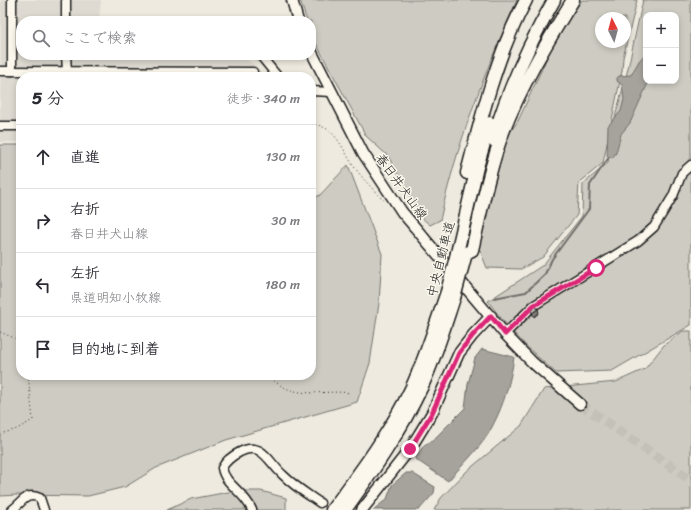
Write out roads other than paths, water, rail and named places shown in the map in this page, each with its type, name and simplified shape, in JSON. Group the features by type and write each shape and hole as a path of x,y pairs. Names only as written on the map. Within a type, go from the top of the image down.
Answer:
{"highway":[{"path":"461,235 461,197 481,118 501,56 526,0"},
{"name":"中央自動車道","path":"463,255 461,235 491,118 517,54 545,0"},
{"name":"中央自動車道","path":"345,510 383,456 406,417 438,347 498,124 526,52 554,0"},
{"path":"463,255 472,250 488,181 504,132 542,50 573,0"},
{"name":"中央自動車道","path":"332,510 378,445 411,387 451,295"}],"main road":[{"path":"292,0 297,16"},
{"name":"春日井犬山線","path":"316,60 363,153 392,197 505,334 532,362 580,404"},
{"path":"362,510 417,437 432,413 459,353 491,316"}],"street":[{"path":"12,0 12,71"},
{"path":"66,0 66,16"},
{"path":"66,60 67,71"},
{"path":"264,60 274,72"},
{"path":"0,71 119,72"},
{"path":"316,91 332,92"},
{"path":"0,126 16,126"},
{"path":"505,334 533,306 632,244 654,227 673,196 682,173 691,165"},
{"path":"252,510 244,496 223,476 222,468 234,455 246,449 256,448 262,451 282,475 320,503"},
{"path":"12,510 24,497 29,496 40,498 44,510"}],"waterway":[{"path":"494,298 526,292 545,274 552,259 589,209 590,185 609,157"}],"tunnel":[{"path":"580,404 691,480"}]}
